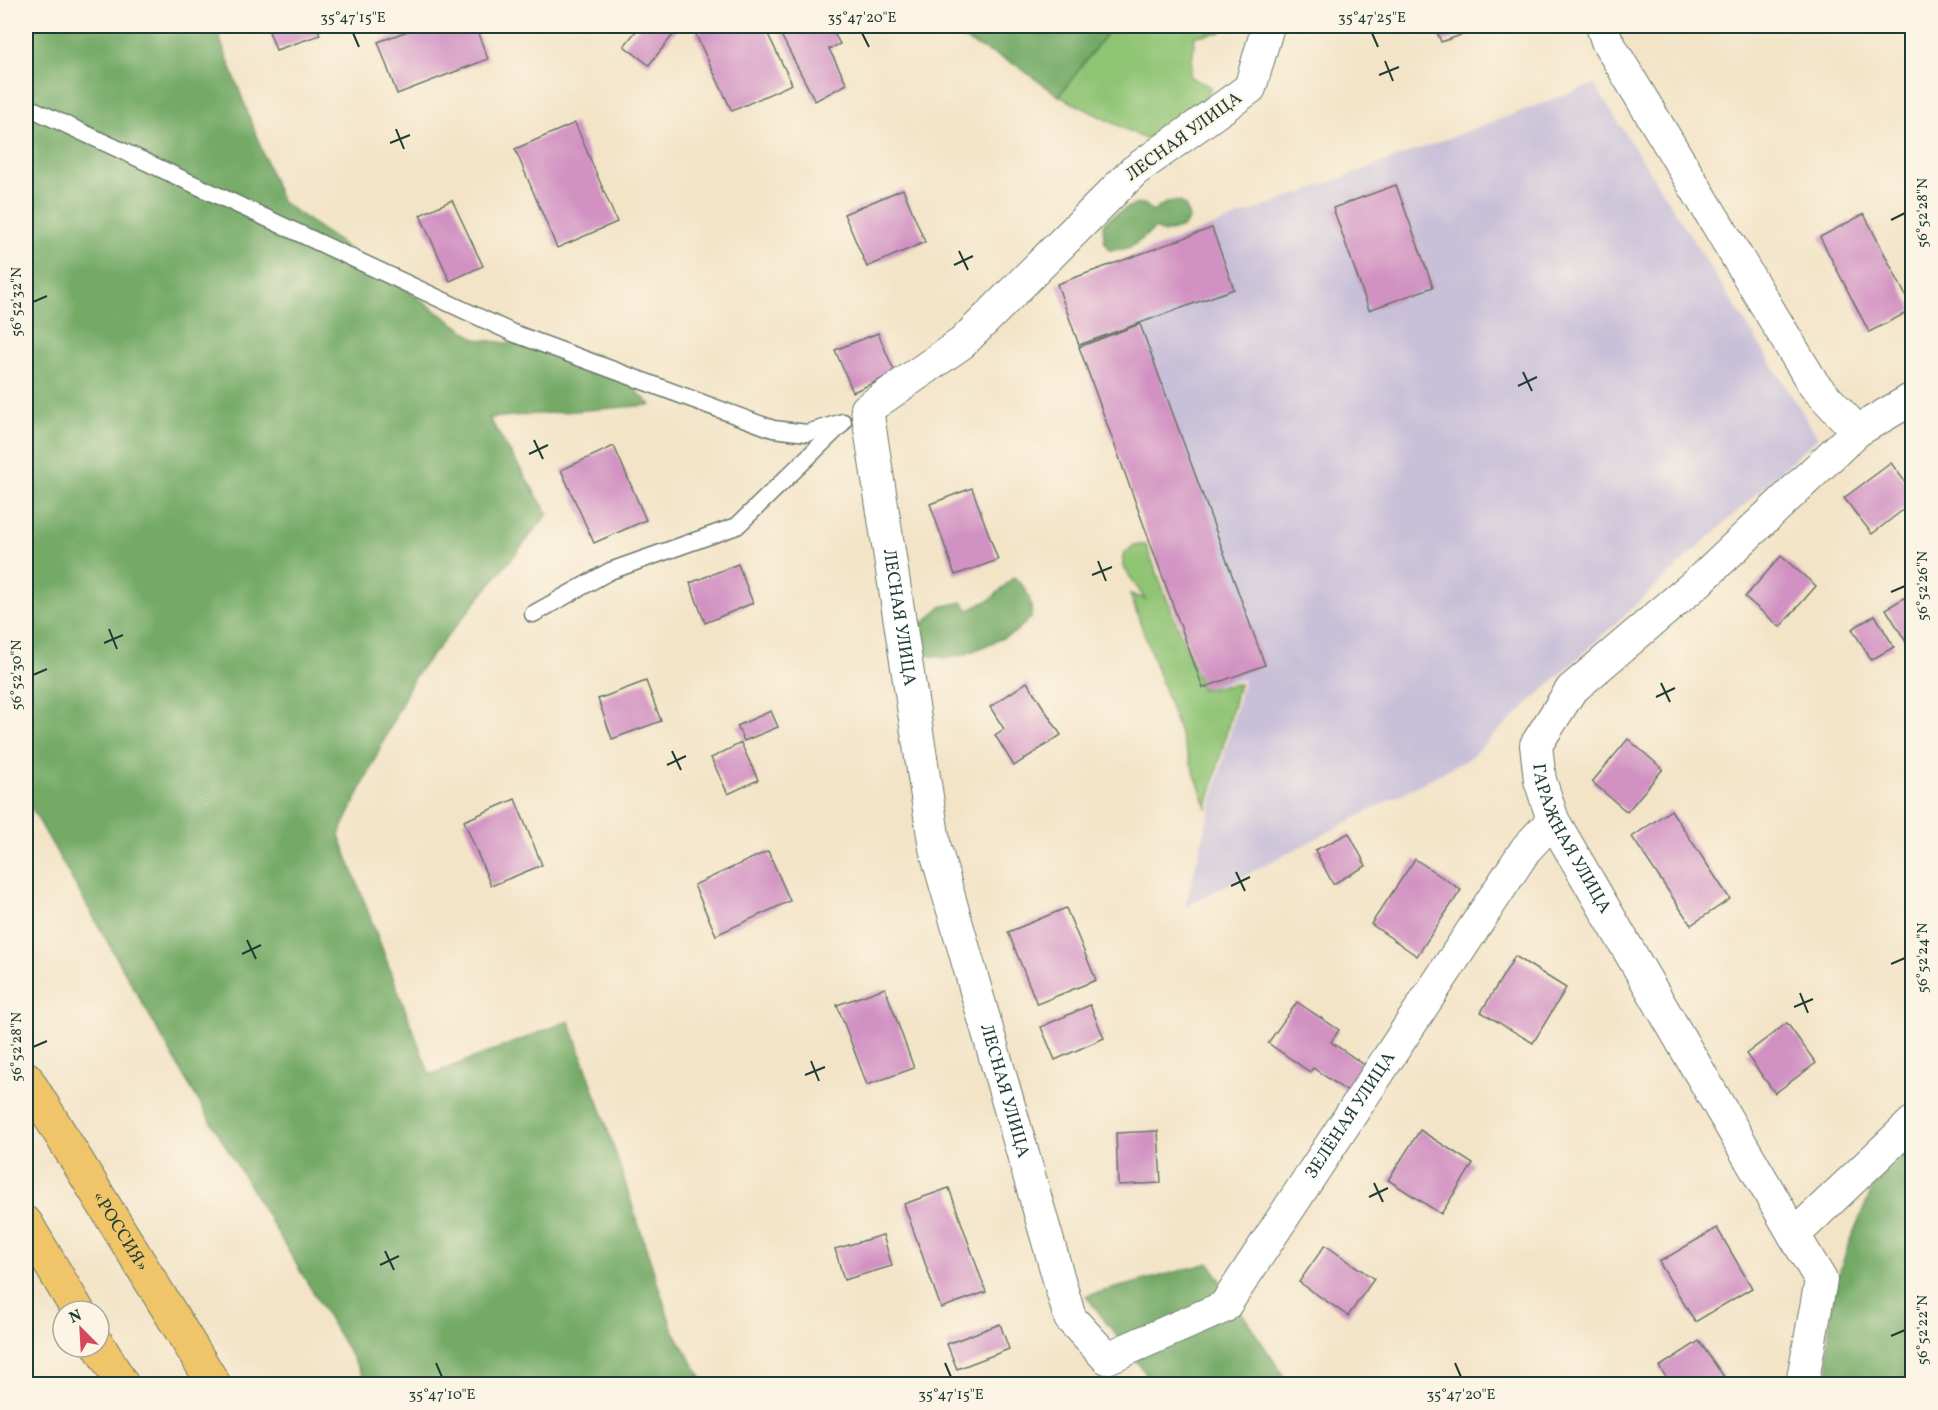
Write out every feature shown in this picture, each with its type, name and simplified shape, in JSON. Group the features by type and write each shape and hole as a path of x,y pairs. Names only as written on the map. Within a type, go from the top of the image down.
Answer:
{"highway":[{"name":"«РОССИЯ»","path":"26,1078 214,1384"},
{"path":"26,1223 71,1299"},
{"path":"107,1359 122,1384"}],"street":[{"name":"ЛЕСНАЯ УЛИЦА","path":"1107,1358 1070,1318 935,848 855,416 962,343 1134,171 1250,88 1268,26"},
{"path":"1602,26 1607,41 1815,385 1857,431"},
{"name":"ГАРАЖНАЯ УЛИЦА","path":"1794,1234 1553,820 1540,780 1536,745 1571,690 1699,581 1857,431 1912,399"},
{"name":"ЗЕЛЁНАЯ УЛИЦА","path":"1107,1358 1224,1307 1526,849 1553,820"},
{"path":"1801,1384 1821,1280 1794,1234 1912,1123"}],"lane":[{"path":"26,106 513,333 773,429 807,433 855,416"},
{"path":"532,614 610,571 737,526 855,416"}],"shaded area":[{"path":"1594,84 1818,437 1468,759 1185,907 1244,679 1203,688 1057,284"}],"green space":[{"path":"26,26 215,26 281,201 476,339 597,355 651,405 489,418 548,514 414,677 339,835 430,1075 569,1021 604,1118 672,1328 705,1384 368,1384 185,1078 26,798"},
{"path":"937,26 1112,26 1059,96 1016,65"},
{"path":"1112,26 1223,26 1221,32 1195,36 1190,77 1211,87 1205,99 1145,139 1059,96"},
{"path":"1172,201 1181,202 1186,207 1189,219 1183,227 1164,233 1156,228 1130,247 1109,250 1104,240 1103,224 1106,221 1136,205 1146,205 1153,212"},
{"path":"1134,545 1146,545 1202,689 1239,684 1207,808 1130,594 1145,599 1123,566 1123,555"},
{"path":"1014,577 1026,590 1030,601 1031,618 1014,633 966,654 946,658 931,656 916,645 908,615 924,623 940,607 962,602 969,610 991,599"},
{"path":"1912,1146 1912,1384 1831,1384 1828,1363 1830,1320 1833,1298 1845,1255 1873,1189"},
{"path":"1209,1263 1289,1384 1154,1384 1086,1296"}],"building":[{"path":"267,26 317,26 320,35 276,50"},
{"path":"421,26 475,26 488,59 397,94 378,42"},
{"path":"640,26 680,26 649,65 624,46"},
{"path":"712,26 764,26 792,84 732,111 695,33"},
{"path":"790,26 830,26 840,44 829,49 847,84 815,101 779,31"},
{"path":"1435,26 1487,26 1441,42"},
{"path":"575,123 617,222 557,248 515,149"},
{"path":"1396,185 1433,287 1369,310 1333,208"},
{"path":"903,189 925,242 867,267 844,214"},
{"path":"452,200 483,266 450,281 420,215"},
{"path":"1864,214 1912,308 1869,332 1820,237"},
{"path":"1212,228 1234,289 1079,345 1057,284"},
{"path":"1140,324 1265,665 1203,688 1079,347"},
{"path":"878,333 895,373 853,392 835,350"},
{"path":"614,446 646,520 594,543 561,470"},
{"path":"1891,463 1912,491 1912,503 1872,534 1844,498"},
{"path":"972,488 998,560 955,575 930,504"},
{"path":"1781,556 1816,586 1780,627 1745,597"},
{"path":"738,564 753,603 705,623 690,583"},
{"path":"1907,596 1912,604 1912,637 1906,642 1886,609"},
{"path":"1875,615 1894,647 1871,660 1852,629"},
{"path":"646,681 661,721 612,739 598,699"},
{"path":"1027,682 1061,735 1014,766 995,735 1004,729 990,707"},
{"path":"771,711 778,727 744,741 737,726"},
{"path":"1628,739 1663,769 1627,812 1592,782"},
{"path":"741,743 758,780 728,794 711,758"},
{"path":"515,799 542,865 491,886 464,821"},
{"path":"1671,810 1730,899 1691,925 1632,837"},
{"path":"1349,833 1366,866 1333,884 1315,850"},
{"path":"768,851 790,901 716,935 694,885"},
{"path":"1415,859 1461,890 1417,956 1371,924"},
{"path":"1066,908 1096,980 1037,1004 1008,932"},
{"path":"1515,956 1566,988 1533,1043 1481,1012"},
{"path":"885,988 914,1068 867,1085 837,1005"},
{"path":"1297,1002 1339,1030 1331,1042 1366,1066 1348,1092 1313,1068 1310,1072 1268,1043"},
{"path":"1090,1005 1104,1038 1055,1060 1041,1027"},
{"path":"1787,1023 1816,1063 1775,1093 1746,1054"},
{"path":"1420,1130 1473,1164 1441,1214 1388,1180"},
{"path":"1158,1131 1161,1183 1118,1185 1116,1133"},
{"path":"949,1188 986,1292 941,1308 904,1204"},
{"path":"1717,1228 1752,1288 1695,1322 1659,1262"},
{"path":"883,1235 892,1266 844,1280 835,1249"},
{"path":"1325,1245 1374,1279 1348,1316 1299,1282"},
{"path":"1000,1324 1009,1349 957,1369 947,1344"},
{"path":"1699,1341 1729,1384 1671,1384 1659,1367"}]}
